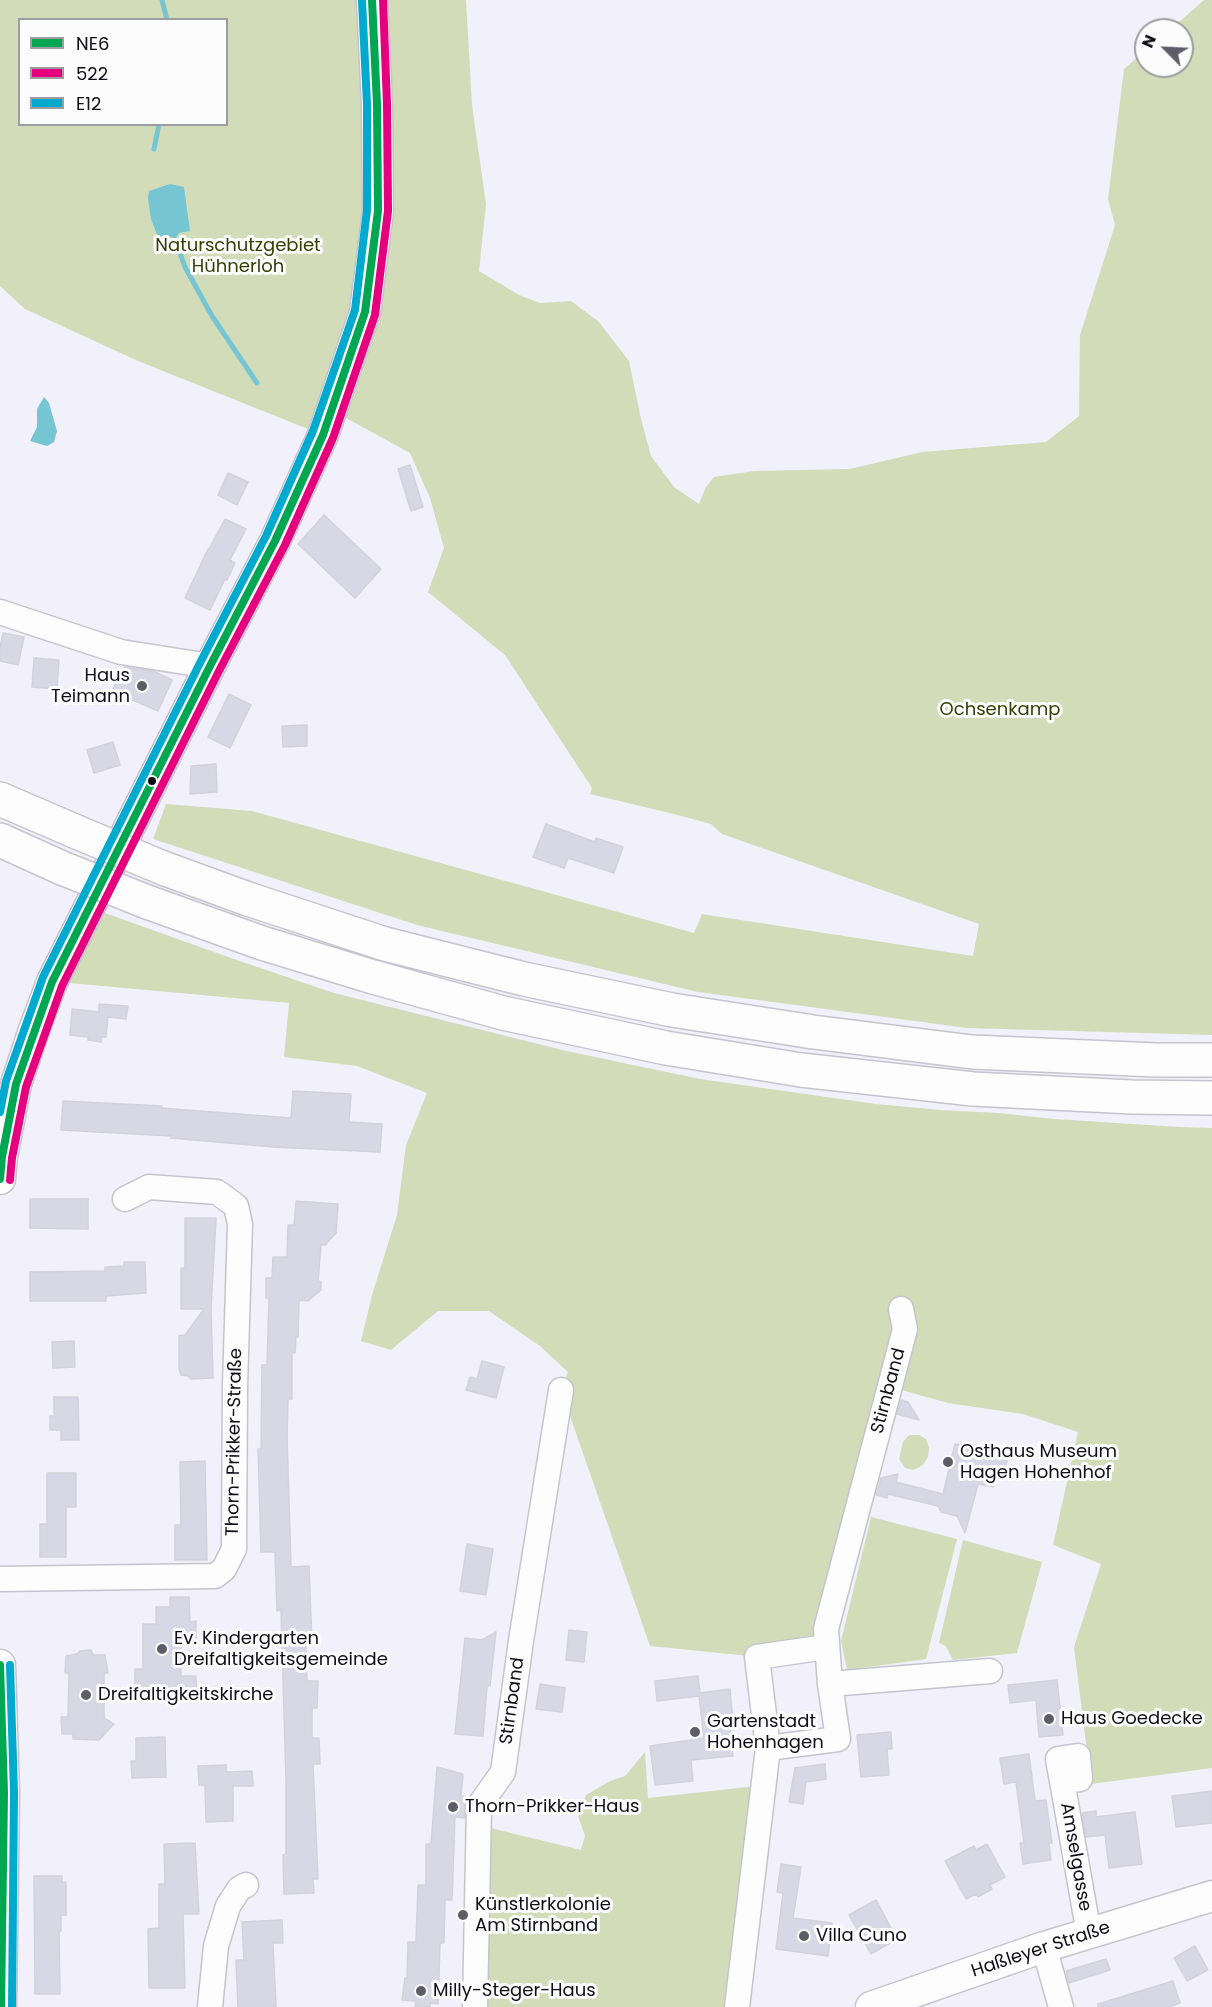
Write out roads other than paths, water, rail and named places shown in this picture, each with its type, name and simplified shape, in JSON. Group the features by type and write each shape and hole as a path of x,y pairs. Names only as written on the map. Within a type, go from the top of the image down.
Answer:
{"highway":[{"path":"0,799 163,868 248,899 385,944 524,979 672,1010 813,1032 972,1052 1156,1060 1212,1060"},
{"path":"0,840 147,902 262,943 503,1013 666,1048 801,1070 972,1089 1132,1097 1212,1098"}],"main road":[{"path":"0,1179 16,1084 52,982 275,541 323,435 365,312 378,211 372,0"},
{"path":"0,1665 1,2007"},
{"name":"Haßleyer Straße","path":"871,2007 1044,1947 1212,1896"}],"street":[{"path":"0,612 121,652 210,666"},
{"name":"Thorn-Prikker-Straße","path":"0,1580 215,1576 224,1569 234,1549 235,1386 240,1224 236,1206 218,1192 149,1187 125,1199"},
{"name":"Stirnband","path":"768,1748 838,1739 830,1684 826,1629 905,1329 901,1309"},
{"name":"Stirnband","path":"475,2007 479,1806 503,1772 521,1641 561,1390"},
{"path":"737,2007 768,1748 758,1657 826,1647"},
{"path":"830,1684 990,1671"},
{"name":"Amselgasse","path":"1062,1781 1089,1934"},
{"path":"210,2007 216,1946 228,1906 240,1889 246,1885"},
{"path":"1044,1947 1061,2007"}],"water":[{"path":"170,184 184,187 190,231 179,233 175,239 169,236 158,237 151,219 148,198 149,191"},
{"path":"44,397 49,403 57,431 54,442 47,446 30,441 37,427 37,409"}],"waterway":[{"path":"162,0 166,18"},
{"path":"154,149 159,126"},
{"path":"175,239 185,267 212,316 257,383"}],"place":[{"name":"Haus Teimann","path":"142,686"},
{"name":"Osthaus Museum Hagen Hohenhof","path":"948,1462"},
{"name":"Ev. Kindergarten Dreifaltigkeitsgemeinde","path":"162,1649"},
{"name":"Dreifaltigkeitskirche","path":"86,1695"},
{"name":"Haus Goedecke","path":"1049,1719"},
{"name":"Gartenstadt Hohenhagen","path":"695,1732"},
{"name":"Thorn-Prikker-Haus","path":"453,1807"},
{"name":"Künstlerkolonie Am Stirnband","path":"463,1915"},
{"name":"Villa Cuno","path":"804,1936"},
{"name":"Milly-Steger-Haus","path":"421,1991"}],"park label":[{"name":"Naturschutzgebiet Hühnerloh","path":"238,256"},
{"name":"Ochsenkamp","path":"1000,710"}]}
